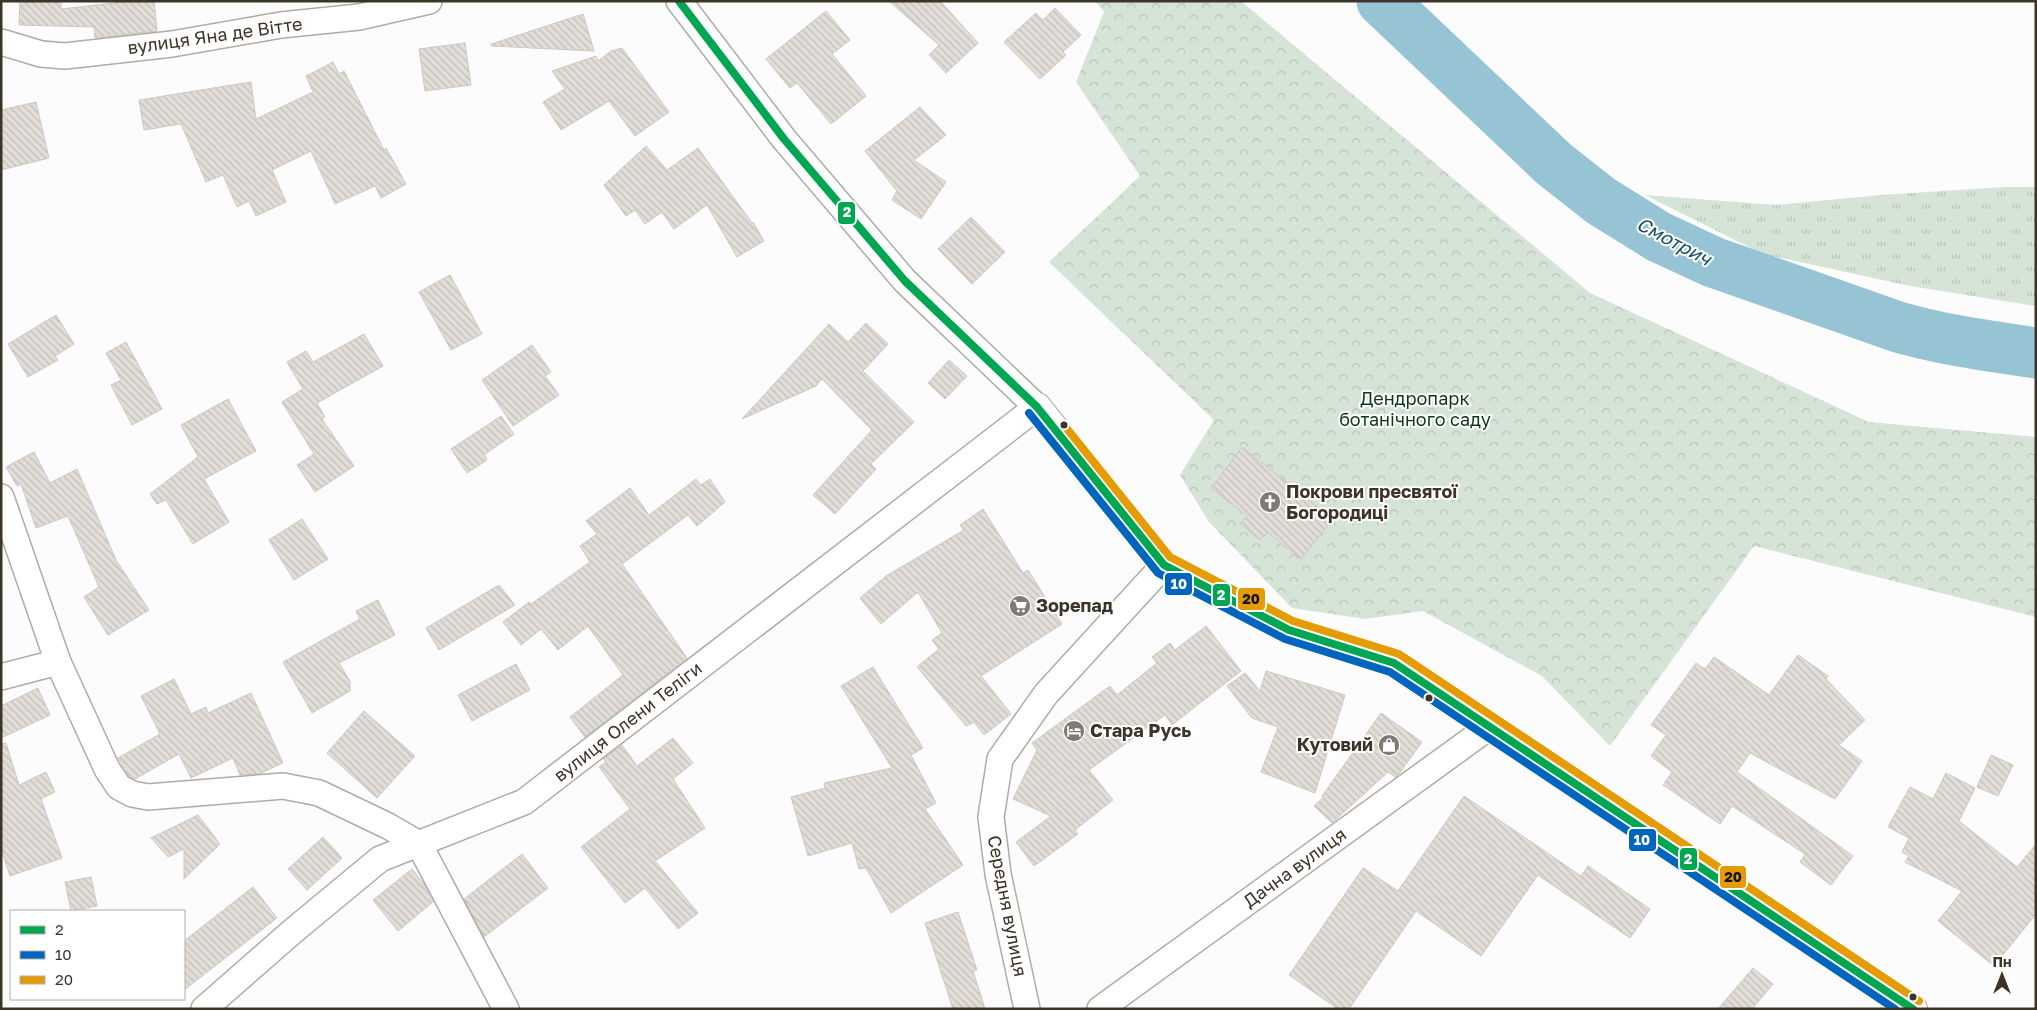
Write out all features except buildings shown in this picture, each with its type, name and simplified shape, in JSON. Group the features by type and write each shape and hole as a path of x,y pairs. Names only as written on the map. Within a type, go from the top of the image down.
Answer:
{"street":[{"name":"вулиця Яна де Вітте","path":"1,42 41,54 65,56 172,44 281,25 359,17 429,1"},
{"path":"679,1 784,139 905,281 1037,407 1164,565 1289,630 1394,664 1913,1009"},
{"name":"вулиця Олени Теліги","path":"204,1009 380,860 524,802 1037,407"},
{"path":"1,497 58,662 107,769 119,786 132,794 148,798 283,786 299,788 320,793 388,826 419,844 506,1009"},
{"name":"Середня вулиця","path":"1027,1009 998,874 992,826 992,809 1000,759 1046,694 1164,565"},
{"path":"1,677 58,662"},
{"name":"Дачна вулиця","path":"1100,1009 1489,727"}],"green space":[{"name":"Дендропарк ботанічного саду","path":"1095,1 1241,1 1590,293 1869,422 2036,437 2036,617 1754,546 1610,746 1542,676 1423,611 1365,619 1292,608 1209,522 1180,475 1214,420 1049,262 1140,176 1076,82 1104,12"},
{"path":"2004,187 2036,187 2036,306 1910,286 1763,254 1645,195 1775,205 1882,195"}],"waterway":[{"name":"Смотрич","path":"1382,1 1554,164 1601,201 1659,237 1713,262 1898,327 1949,339 2036,353"}],"transit line":[{"name":"2","path":"679,1 784,139 905,281 1037,407 1164,565 1289,630 1394,663 1913,1009"},
{"name":"10","path":"1029,413 1158,573 1285,639 1390,672 1895,1009"},
{"name":"20","path":"1064,425 1170,557 1293,621 1399,654 1919,1001"}],"place":[{"name":"Покрови пресвятої Богородиці","path":"1270,502"},
{"name":"Зорепад","path":"1020,606"},
{"name":"Стара Русь","path":"1074,731"},
{"name":"Кутовий","path":"1389,745"}]}
